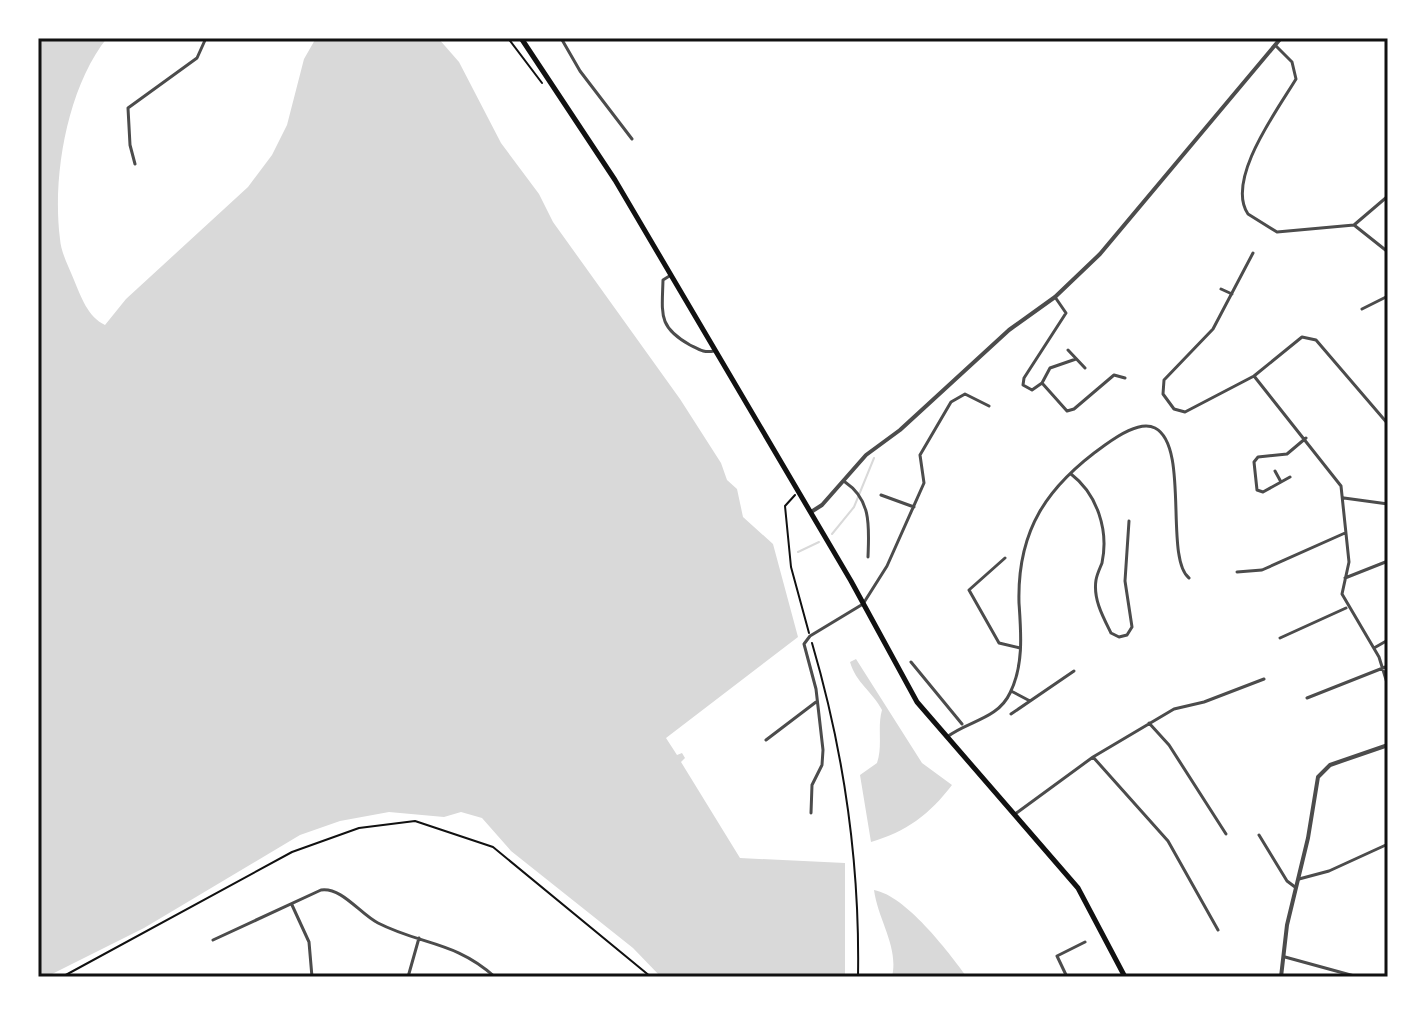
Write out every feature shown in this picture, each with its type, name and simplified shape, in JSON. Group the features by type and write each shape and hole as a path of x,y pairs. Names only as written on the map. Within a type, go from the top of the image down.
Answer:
{"main road":[{"path":"521,38 550,78 671,275 811,512 901,678 947,737 1078,888 1123,976"}],"street":[{"path":"135,164 130,145 128,108 197,58 206,38"},
{"path":"561,38 586,79 632,139"},
{"path":"811,512 866,455 900,430 1009,330 1055,297 1100,254 1281,38"},
{"path":"1276,46 1292,62 1296,79 1255,145 1241,193 1243,208 1277,232 1354,225 1388,196"},
{"path":"1354,225 1388,252"},
{"path":"1253,253 1213,329 1164,380 1163,394 1168,403 1174,409 1185,412 1254,376 1302,337 1309,336 1316,340 1388,424"},
{"path":"671,275 663,280 661,317 671,334 704,353 714,351"},
{"path":"1221,289 1232,294"},
{"path":"1362,309 1388,296"},
{"path":"1055,297 1066,313 1024,378 1023,385 1032,390 1042,383 1056,364 1076,359"},
{"path":"1068,350 1085,368"},
{"path":"1042,383 1067,411 1074,409 1114,375 1125,378"},
{"path":"1254,376 1333,471 1344,498 1349,562 1342,594 1373,649 1388,686"},
{"path":"811,813 812,785 823,758 816,702 803,649 810,636 863,604 887,566 924,483 920,455 951,402 965,394 989,406"},
{"path":"947,737 963,725 990,715 1003,705 1011,691 1022,637 1021,556 1038,514 1050,493 1069,473 1119,435 1145,426 1155,428 1165,437 1179,502 1179,562 1189,578"},
{"path":"1290,477 1263,492 1257,490 1254,462 1258,457 1287,454 1306,438"},
{"path":"1275,471 1281,482"},
{"path":"1069,473 1083,484 1098,509 1104,545 1095,581 1097,601 1111,633 1119,637 1127,635 1132,627 1125,581 1129,521"},
{"path":"843,481 855,489 869,518 868,557"},
{"path":"881,495 914,507"},
{"path":"1344,498 1388,504"},
{"path":"1237,572 1262,570 1346,533"},
{"path":"1005,558 969,590 999,643 1020,648"},
{"path":"1345,578 1388,561"},
{"path":"1280,638 1347,607"},
{"path":"1373,649 1388,640"},
{"path":"911,662 963,725"},
{"path":"1307,698 1388,666"},
{"path":"1011,714 1074,671"},
{"path":"1015,814 1093,757 1174,709 1204,702 1264,679"},
{"path":"1011,691 1030,701"},
{"path":"766,740 816,702"},
{"path":"1149,723 1169,745 1226,834"},
{"path":"1281,977 1318,777 1330,765 1388,745"},
{"path":"1093,757 1167,840 1218,930"},
{"path":"1259,835 1287,881 1297,888"},
{"path":"1299,879 1332,870 1388,844"},
{"path":"213,940 321,890 332,890 376,923 457,950 495,977"},
{"path":"292,905 309,942 312,977"},
{"path":"408,977 419,937"},
{"path":"1067,977 1057,956 1085,942"},
{"path":"1283,957 1358,977"}],"path":[{"path":"508,38 541,83 550,78"},
{"path":"800,493 785,506 791,567 818,663 851,823 858,977"},
{"path":"62,977 292,852 359,828 415,821 493,847 651,977"}],"shaded area":[{"path":"38,38 107,38 93,58 72,107 58,188 62,249 79,293 90,312 105,325 126,299 248,187 272,155 287,125 304,59 316,38 438,38 459,62 501,143 539,194 553,222 680,399 721,463 727,480 737,489 743,517 773,544 798,637 666,738 677,755 682,753 685,758 681,762 740,858 845,863 845,977 661,977 633,948 511,851 482,818 461,812 444,817 389,812 340,821 300,835 144,928 46,977 38,977"},
{"path":"856,659 922,763 952,785 916,821 871,842 860,775 877,763 882,710 853,669 850,662"},
{"path":"874,890 886,894 912,913 967,977 892,977 893,955"}],"waterway":[{"path":"832,534 854,507 874,458"},
{"path":"798,552 819,542"}]}
